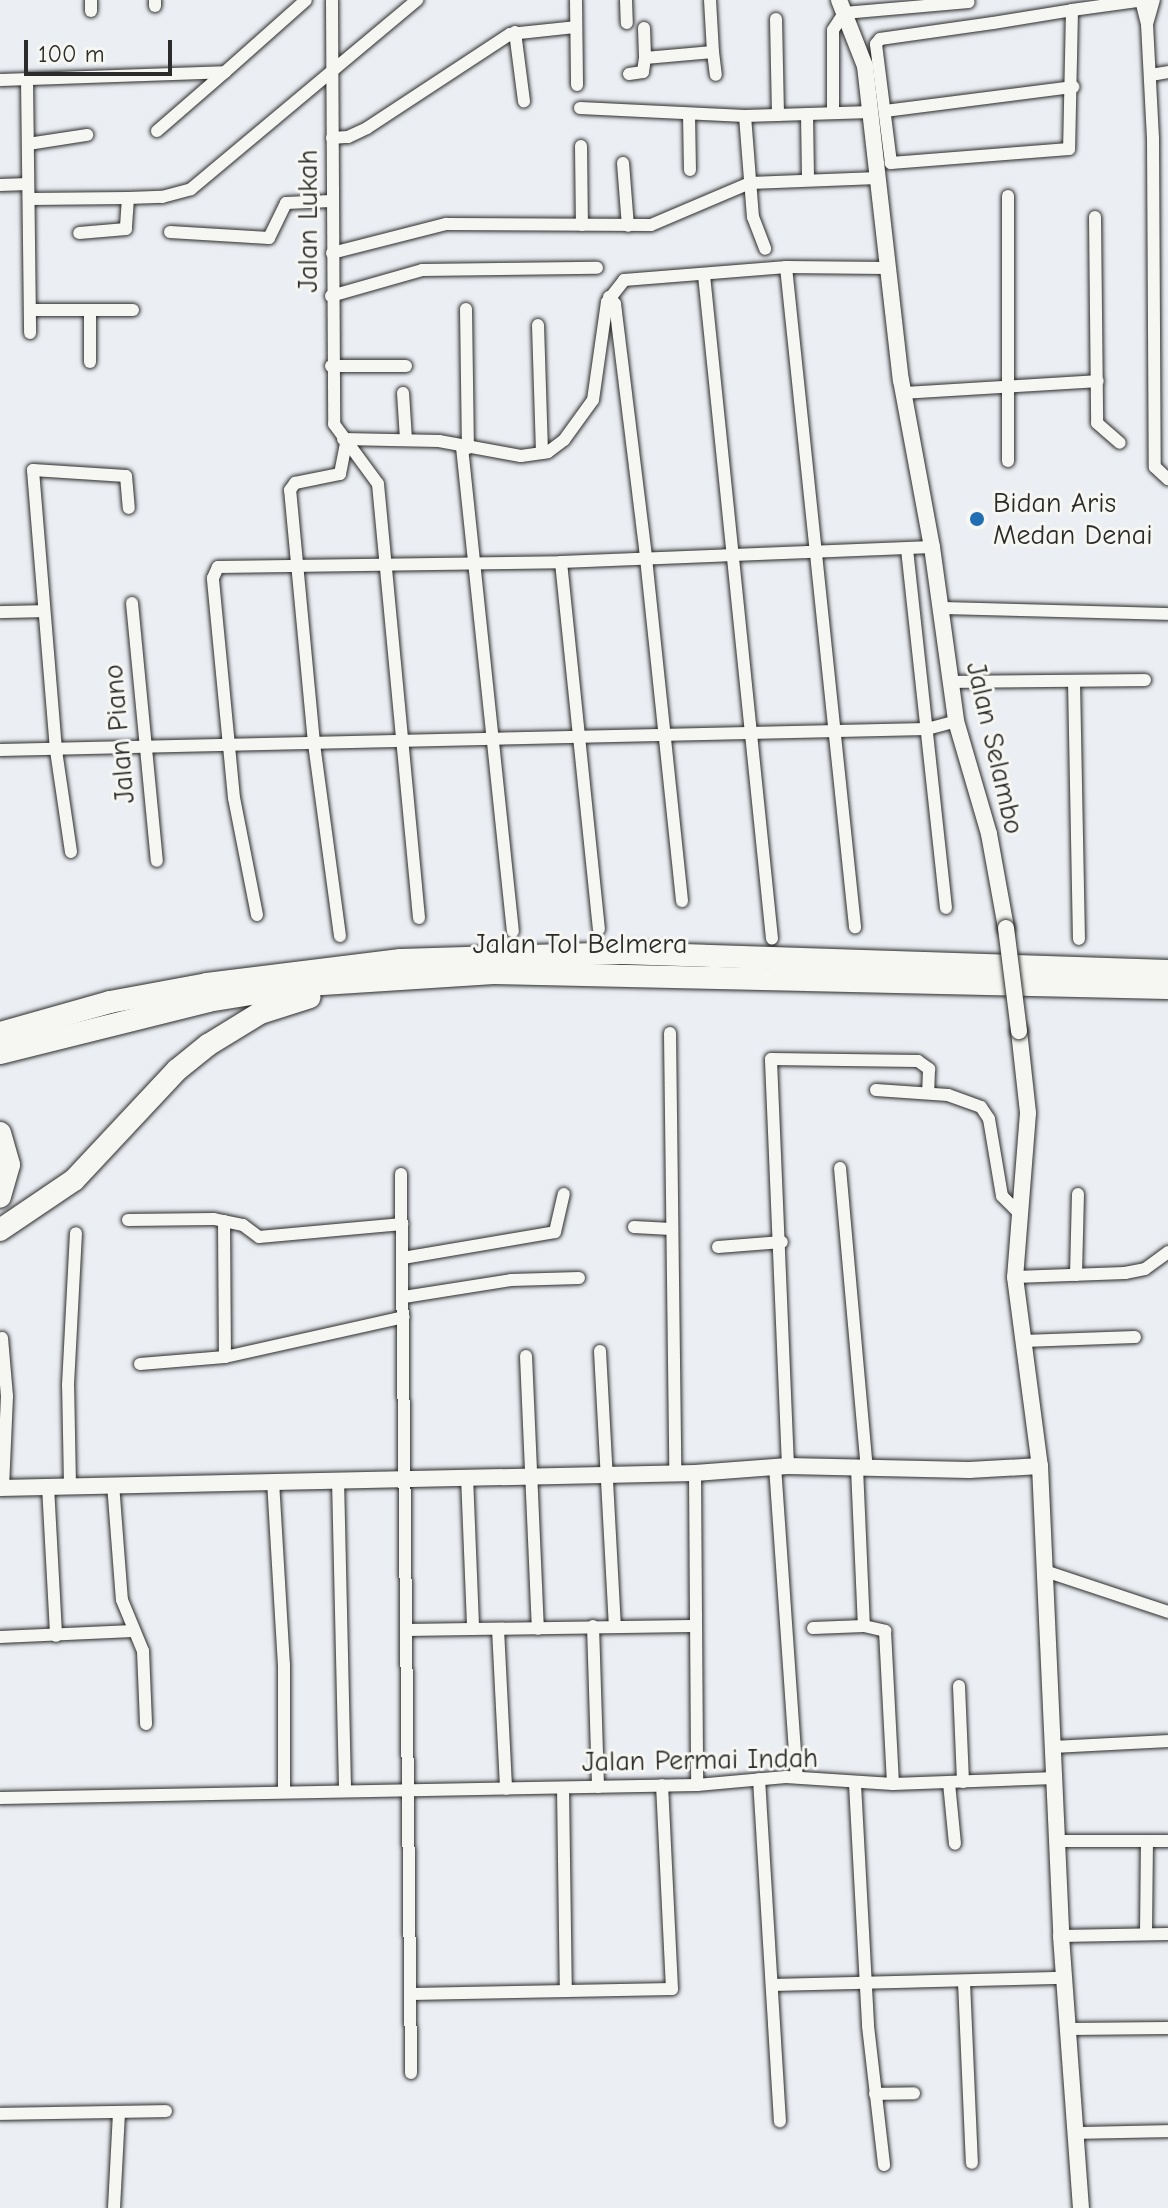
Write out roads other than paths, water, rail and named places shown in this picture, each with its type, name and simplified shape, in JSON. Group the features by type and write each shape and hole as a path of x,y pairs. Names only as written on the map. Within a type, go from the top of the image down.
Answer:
{"highway":[{"name":"Jalan Tol Belmera","path":"0,1033 110,1002 207,984 401,960 620,953 1168,971"},
{"name":"Jalan Tol Belmera","path":"0,1053 208,1001 401,978 609,972 1168,988"},
{"path":"0,1230 74,1180 177,1070 234,1027 288,1003 401,978"},
{"path":"0,1133 9,1165 0,1197"}],"street":[{"path":"157,131 306,0"},
{"name":"Jalan Lukah","path":"332,0 331,366 334,424 344,442"},
{"path":"29,199 162,197 191,189 417,0"},
{"path":"576,0 577,85"},
{"path":"626,0 627,23"},
{"path":"710,0 716,75"},
{"path":"1072,10 1073,142 1066,150 895,166 889,160 870,108 876,44 880,39 1072,10 1142,0 1151,75 1162,302 1162,427 1155,467 1168,479"},
{"path":"1147,24 1154,0"},
{"path":"833,113 833,30 841,6 969,2"},
{"name":"Jalan Selambo","path":"841,6 865,66 903,393 932,547 956,721 989,834 1006,928 1028,1113 1017,1211 1015,1277 1040,1466 1061,1936 1081,2208"},
{"path":"776,19 778,115"},
{"path":"332,138 348,137 367,128 515,32 575,27"},
{"path":"629,74 643,72 644,28"},
{"path":"515,32 524,101"},
{"path":"645,58 713,52"},
{"path":"0,80 225,72"},
{"path":"1151,75 1168,72"},
{"path":"27,79 30,333"},
{"path":"580,108 745,116 833,113 1073,87"},
{"path":"689,114 690,170"},
{"path":"807,114 808,179"},
{"path":"745,116 756,228 765,249"},
{"path":"28,144 87,135"},
{"path":"1153,138 1168,136"},
{"path":"581,146 582,225"},
{"path":"623,163 628,226"},
{"path":"332,253 446,224 651,225 750,183 878,178"},
{"path":"0,185 28,184"},
{"path":"1008,196 1011,386 1008,461"},
{"path":"79,233 126,229 128,198"},
{"path":"170,232 269,238 286,203 331,201"},
{"path":"1095,217 1098,427 1120,443"},
{"path":"344,442 406,440 542,453 564,440 593,400 609,297 624,280 786,267 887,268"},
{"path":"786,267 838,731 855,927"},
{"path":"331,296 422,270 597,268"},
{"path":"704,275 772,939"},
{"path":"609,297 615,304 646,558 662,736 682,901"},
{"path":"466,309 465,448 472,563 513,931"},
{"path":"30,310 133,310"},
{"path":"90,310 90,362"},
{"path":"538,325 542,453"},
{"path":"331,366 406,366"},
{"path":"903,393 1098,381"},
{"path":"403,393 406,440"},
{"path":"344,442 362,455 378,484 419,918"},
{"path":"340,936 314,743 291,486 340,474 344,442"},
{"path":"71,852 56,750 33,470 123,475 129,508"},
{"path":"257,915 241,848 229,745 213,573 218,567 561,562 932,547"},
{"path":"907,549 946,908"},
{"path":"561,562 599,929"},
{"name":"Jalan Piano","path":"132,603 143,750 157,861"},
{"path":"940,608 1168,614"},
{"path":"0,612 43,611"},
{"path":"950,682 1145,680"},
{"path":"1074,681 1079,939"},
{"path":"0,750 143,750 229,745 927,729 956,721"},
{"path":"670,1033 675,1473"},
{"path":"797,1777 782,1466 782,1242 771,1059 918,1061 929,1069 928,1092"},
{"path":"876,1090 928,1092 981,1107 989,1119 1002,1196 1017,1211"},
{"path":"840,1168 862,1468 864,1626"},
{"path":"401,1174 407,1479 411,2073"},
{"path":"403,1258 555,1232 564,1194"},
{"path":"1076,1275 1078,1194"},
{"path":"128,1220 224,1221 243,1225 259,1237 402,1224"},
{"path":"224,1221 225,1357"},
{"path":"634,1227 671,1229"},
{"path":"70,1485 68,1385 76,1233"},
{"path":"718,1247 782,1242"},
{"path":"1015,1277 1140,1270 1168,1252"},
{"path":"404,1297 511,1280 579,1278"},
{"path":"140,1364 225,1357 404,1317"},
{"path":"1023,1341 1135,1337"},
{"path":"2,1338 7,1396 2,1488 529,1474 695,1473 782,1466 1040,1466"},
{"path":"600,1351 604,1473 615,1626"},
{"path":"526,1356 538,1629"},
{"path":"695,1473 692,1626 697,1785"},
{"path":"467,1476 473,1628"},
{"path":"338,1479 345,1790"},
{"path":"273,1481 284,1665 284,1791"},
{"path":"113,1484 122,1600 143,1651 146,1724"},
{"path":"48,1486 56,1636"},
{"path":"1045,1571 1168,1612"},
{"path":"593,1626 598,1787"},
{"path":"406,1630 692,1626"},
{"path":"813,1628 879,1626 886,1638 893,1784"},
{"path":"498,1629 506,1789"},
{"path":"0,1637 133,1631"},
{"path":"959,1686 963,1782"},
{"path":"1054,1747 1168,1741"},
{"name":"Jalan Permai Indah","path":"0,1798 697,1785 797,1777 855,1784 1056,1778"},
{"path":"759,1779 780,2121"},
{"path":"949,1783 955,1844"},
{"path":"855,1784 866,1986 884,2165"},
{"path":"411,1994 667,1990 674,1985 662,1785"},
{"path":"563,1788 566,1991"},
{"path":"1058,1841 1168,1841"},
{"path":"1146,1934 1147,1841"},
{"path":"1061,1936 1168,1934"},
{"path":"772,1985 866,1986 1065,1978"},
{"path":"964,1982 972,2163"},
{"path":"1069,2029 1168,2028"},
{"path":"875,2094 914,2093"},
{"path":"0,2114 166,2111"},
{"path":"114,2208 119,2114"},
{"path":"1076,2133 1168,2131"}],"place":[{"name":"Bidan Aris Medan Denai","path":"977,519"}]}
